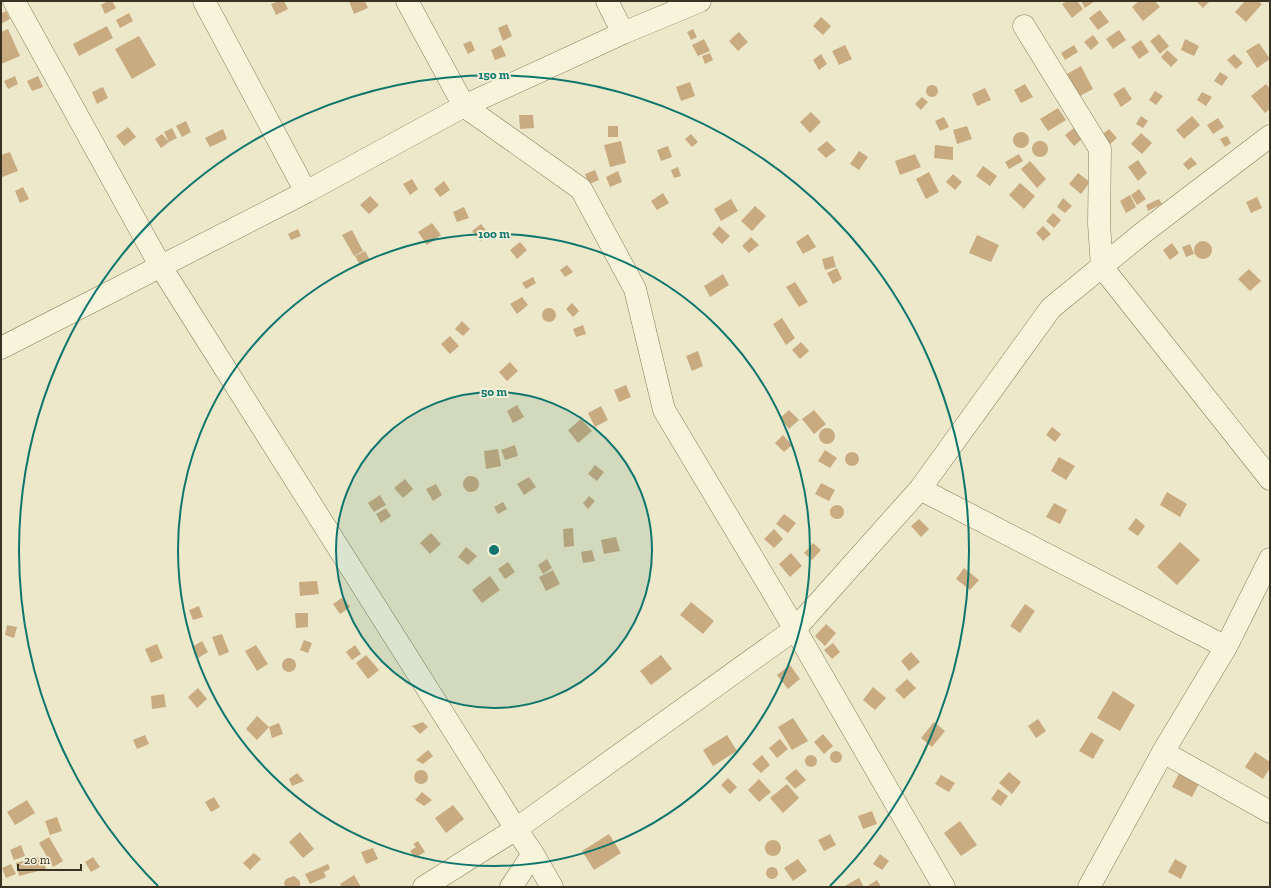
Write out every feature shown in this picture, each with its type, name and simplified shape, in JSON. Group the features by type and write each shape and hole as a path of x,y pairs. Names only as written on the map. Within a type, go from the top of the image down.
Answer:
{"street":[{"path":"14,1 161,267 516,828 534,854 552,887"},
{"path":"204,1 306,192"},
{"path":"407,1 464,106 581,189 634,288 664,410 794,629 944,887"},
{"path":"607,1 623,33"},
{"path":"2,345 161,267 306,192 464,106 623,33 700,1"},
{"path":"1024,26 1100,149 1099,224 1102,267 1270,479"},
{"path":"424,887 516,828 794,629 920,489 1051,308 1144,232 1270,136"},
{"path":"920,489 1226,647"},
{"path":"1090,887 1163,752 1226,647 1270,559"},
{"path":"1163,752 1270,812"},
{"path":"511,887 534,854"}],"building":[{"path":"108,1 112,1 116,8 105,14 101,5"},
{"path":"284,1 288,9 276,15 271,4"},
{"path":"349,1 365,1 368,8 354,14"},
{"path":"1067,1 1077,1 1083,9 1072,18 1062,4"},
{"path":"1081,1 1095,1 1085,8"},
{"path":"1139,1 1155,1 1160,7 1143,21 1132,7"},
{"path":"1196,1 1210,1 1203,8"},
{"path":"1245,1 1258,1 1262,4 1246,22 1235,12"},
{"path":"1100,10 1109,22 1098,30 1089,18"},
{"path":"6,11 10,19 1,24 1,14"},
{"path":"129,13 133,21 120,28 116,20"},
{"path":"821,17 831,26 823,35 813,26"},
{"path":"507,24 512,36 503,41 498,28"},
{"path":"107,26 113,38 79,56 73,44"},
{"path":"8,29 20,56 1,64 1,32"},
{"path":"693,29 697,37 691,40 687,32"},
{"path":"1119,30 1126,40 1113,49 1106,39"},
{"path":"739,32 748,42 738,51 729,41"},
{"path":"1159,34 1169,46 1160,54 1150,41"},
{"path":"1093,35 1099,43 1091,50 1084,42"},
{"path":"139,36 156,65 132,79 115,49"},
{"path":"704,39 710,51 698,56 692,45"},
{"path":"1185,39 1199,46 1194,56 1181,50"},
{"path":"1141,40 1149,52 1139,59 1131,47"},
{"path":"471,41 475,50 468,54 463,44"},
{"path":"1259,43 1270,59 1257,68 1246,51"},
{"path":"501,45 506,56 495,60 491,50"},
{"path":"845,45 852,59 839,65 832,51"},
{"path":"1074,45 1078,52 1065,60 1061,53"},
{"path":"1167,50 1178,60 1171,67 1161,57"},
{"path":"710,53 713,60 705,64 702,56"},
{"path":"821,54 827,64 819,70 813,60"},
{"path":"1234,54 1243,63 1236,69 1227,60"},
{"path":"1081,66 1093,89 1080,96 1067,74"},
{"path":"1220,72 1228,77 1222,86 1214,81"},
{"path":"15,76 18,84 8,89 4,81"},
{"path":"38,76 43,87 32,91 27,81"},
{"path":"690,82 695,96 681,101 676,87"},
{"path":"1025,84 1033,97 1021,103 1014,90"},
{"path":"1266,84 1270,89 1270,109 1265,113 1251,96"},
{"path":"930,85 934,85 938,91 934,97 930,97 926,93 926,89"},
{"path":"103,87 108,98 97,104 92,92"},
{"path":"1124,87 1132,99 1121,107 1113,94"},
{"path":"985,88 991,100 977,106 972,94"},
{"path":"1155,91 1163,96 1156,105 1149,100"},
{"path":"1202,92 1212,97 1206,106 1197,100"},
{"path":"922,97 928,102 921,110 915,104"},
{"path":"1058,108 1066,120 1048,131 1040,119"},
{"path":"811,112 821,122 810,133 800,122"},
{"path":"519,115 533,115 534,128 520,129"},
{"path":"1141,116 1148,121 1143,128 1136,124"},
{"path":"1192,116 1200,125 1184,139 1176,130"},
{"path":"944,117 949,127 940,131 935,121"},
{"path":"1218,118 1224,127 1213,134 1207,125"},
{"path":"186,121 191,132 182,137 176,126"},
{"path":"608,126 618,126 618,137 608,137"},
{"path":"967,126 972,139 957,144 953,130"},
{"path":"128,127 136,137 124,146 116,136"},
{"path":"172,128 177,138 169,142 164,132"},
{"path":"1074,128 1083,138 1074,146 1065,135"},
{"path":"223,129 227,139 210,147 205,138"},
{"path":"1109,129 1117,138 1108,146 1100,136"},
{"path":"1018,132 1024,132 1029,137 1027,146 1024,148 1018,148 1013,143 1013,137"},
{"path":"1141,133 1152,143 1142,154 1131,144"},
{"path":"162,134 169,142 161,148 155,139"},
{"path":"691,134 698,142 692,147 685,139"},
{"path":"1227,136 1231,143 1225,147 1220,139"},
{"path":"621,141 626,163 610,167 604,145"},
{"path":"827,141 836,150 826,158 817,149"},
{"path":"1037,141 1043,141 1048,146 1046,155 1043,157 1037,157 1032,152 1032,146"},
{"path":"935,145 953,147 953,160 934,158"},
{"path":"668,146 672,157 661,161 657,150"},
{"path":"859,151 868,157 859,170 850,164"},
{"path":"10,152 18,171 2,177 1,155"},
{"path":"915,154 921,167 900,175 895,161"},
{"path":"1019,154 1023,161 1009,169 1005,162"},
{"path":"1191,157 1197,164 1188,170 1183,164"},
{"path":"1138,160 1147,173 1138,181 1128,167"},
{"path":"1030,161 1046,179 1037,188 1021,169"},
{"path":"983,166 997,176 990,186 976,176"},
{"path":"678,167 681,176 674,178 671,170"},
{"path":"595,170 599,180 589,184 585,174"},
{"path":"618,171 622,182 610,187 606,177"},
{"path":"929,172 939,192 926,199 916,179"},
{"path":"1078,173 1090,182 1081,194 1069,184"},
{"path":"953,174 962,182 955,190 946,182"},
{"path":"412,179 418,189 410,195 403,184"},
{"path":"444,181 450,190 440,197 434,189"},
{"path":"1020,183 1035,196 1024,209 1009,195"},
{"path":"23,187 29,199 20,203 15,191"},
{"path":"1139,189 1146,199 1137,205 1131,195"},
{"path":"663,193 669,203 657,210 651,201"},
{"path":"1130,195 1136,207 1126,213 1120,201"},
{"path":"370,196 379,205 369,214 360,205"},
{"path":"1257,197 1262,208 1251,213 1246,202"},
{"path":"1063,198 1072,206 1065,213 1057,207"},
{"path":"731,199 738,211 721,221 714,209"},
{"path":"1159,199 1162,204 1148,211 1146,205"},
{"path":"755,206 766,216 752,231 741,221"},
{"path":"464,207 469,218 457,222 453,212"},
{"path":"1053,213 1061,220 1054,228 1046,221"},
{"path":"432,223 441,235 427,245 418,232"},
{"path":"481,224 489,234 480,241 472,231"},
{"path":"719,226 730,236 722,244 712,234"},
{"path":"1043,226 1051,234 1043,241 1036,233"},
{"path":"298,229 301,236 291,240 288,234"},
{"path":"352,230 363,251 354,256 342,235"},
{"path":"808,234 816,247 803,254 796,242"},
{"path":"977,235 999,245 991,262 969,253"},
{"path":"751,237 759,245 749,253 742,246"},
{"path":"1203,241 1209,244 1212,250 1209,256 1203,259 1197,256 1194,250 1197,244"},
{"path":"520,242 527,250 517,259 510,250"},
{"path":"1172,243 1179,253 1170,260 1163,250"},
{"path":"1190,244 1194,254 1186,257 1182,247"},
{"path":"365,251 370,260 360,265 355,256"},
{"path":"833,256 836,267 825,270 822,259"},
{"path":"567,265 573,272 565,277 560,270"},
{"path":"837,268 842,279 833,284 827,273"},
{"path":"1249,269 1261,281 1250,291 1238,279"},
{"path":"723,274 729,285 710,297 704,286"},
{"path":"533,277 536,283 526,289 522,283"},
{"path":"795,282 808,302 799,307 786,287"},
{"path":"522,297 528,305 517,314 510,304"},
{"path":"572,303 579,311 573,317 566,309"},
{"path":"546,308 552,308 556,312 556,318 552,322 546,322 542,318 542,312"},
{"path":"782,318 795,338 786,345 773,324"},
{"path":"462,321 470,329 463,336 455,329"},
{"path":"583,325 586,334 576,337 573,329"},
{"path":"450,336 459,346 450,354 441,344"},
{"path":"801,342 809,351 800,359 792,350"},
{"path":"698,351 703,366 692,371 686,356"},
{"path":"510,362 518,371 507,381 499,372"},
{"path":"626,385 631,397 619,402 614,390"},
{"path":"517,405 524,417 513,423 507,411"},
{"path":"601,406 608,420 595,427 588,413"},
{"path":"789,410 799,420 789,429 780,418"},
{"path":"814,410 826,424 814,434 802,419"},
{"path":"581,419 592,431 578,443 568,430"},
{"path":"1052,427 1061,434 1055,442 1046,435"},
{"path":"827,428 833,430 835,436 833,442 827,444 821,442 819,436 821,430"},
{"path":"783,435 792,445 784,452 775,443"},
{"path":"515,445 518,456 505,460 501,450"},
{"path":"498,449 501,466 486,469 484,451"},
{"path":"825,450 837,458 830,468 818,461"},
{"path":"849,452 855,452 859,456 859,462 855,466 849,466 845,462 845,456"},
{"path":"1059,457 1075,466 1066,480 1051,471"},
{"path":"595,465 604,472 597,481 588,474"},
{"path":"471,476 477,478 479,484 477,490 471,492 465,490 463,484 465,478"},
{"path":"529,477 536,487 524,495 517,484"},
{"path":"405,479 413,489 403,498 394,488"},
{"path":"821,483 835,490 829,501 815,494"},
{"path":"436,484 442,495 433,501 426,489"},
{"path":"1167,492 1187,504 1180,517 1160,505"},
{"path":"380,495 386,505 374,512 368,503"},
{"path":"589,496 595,501 588,509 583,503"},
{"path":"503,502 507,509 498,514 494,507"},
{"path":"1054,503 1067,510 1060,524 1046,517"},
{"path":"834,505 840,505 844,509 844,515 840,519 834,519 830,515 830,509"},
{"path":"386,508 391,516 381,523 376,514"},
{"path":"784,514 796,523 788,533 776,524"},
{"path":"1136,518 1145,526 1138,536 1128,529"},
{"path":"919,519 929,529 921,537 911,526"},
{"path":"573,528 574,546 564,547 563,529"},
{"path":"774,529 783,539 774,548 764,539"},
{"path":"431,533 441,544 430,554 420,543"},
{"path":"616,537 620,551 604,554 601,540"},
{"path":"1180,542 1200,560 1177,585 1157,567"},
{"path":"813,543 821,550 812,560 804,553"},
{"path":"466,547 477,556 468,565 458,557"},
{"path":"592,550 595,561 583,563 581,552"},
{"path":"791,553 802,566 790,577 779,564"},
{"path":"547,559 552,568 543,574 538,565"},
{"path":"508,562 515,572 505,579 498,569"},
{"path":"964,568 979,580 970,590 956,579"},
{"path":"553,570 560,584 546,591 539,577"},
{"path":"490,576 500,590 482,603 472,590"},
{"path":"317,581 319,594 300,596 299,582"},
{"path":"343,597 350,607 340,614 333,604"},
{"path":"691,602 714,621 703,634 680,615"},
{"path":"1025,604 1035,611 1020,633 1010,626"},
{"path":"199,606 203,617 193,620 189,610"},
{"path":"295,613 308,613 308,627 296,628"},
{"path":"826,624 836,633 825,646 815,636"},
{"path":"7,625 17,627 14,638 5,635"},
{"path":"222,634 229,652 219,656 212,637"},
{"path":"304,640 312,643 308,653 300,650"},
{"path":"202,641 208,652 198,658 192,647"},
{"path":"833,643 840,652 832,659 824,650"},
{"path":"157,644 163,658 151,663 145,649"},
{"path":"256,645 268,664 257,671 245,651"},
{"path":"355,645 361,654 352,660 346,652"},
{"path":"911,652 920,662 909,671 901,661"},
{"path":"366,655 379,670 368,679 356,663"},
{"path":"661,655 672,669 651,685 640,671"},
{"path":"286,658 292,658 296,662 296,668 292,672 286,672 282,668 282,662"},
{"path":"790,665 800,679 788,689 777,675"},
{"path":"907,679 916,688 904,699 895,690"},
{"path":"873,687 886,698 875,710 863,700"},
{"path":"198,688 207,699 197,708 188,697"},
{"path":"1113,691 1135,705 1120,731 1097,718"},
{"path":"164,694 166,707 152,709 151,696"},
{"path":"257,716 269,727 257,740 246,729"},
{"path":"793,718 808,741 792,750 778,727"},
{"path":"1038,719 1046,731 1036,738 1028,726"},
{"path":"423,722 428,727 420,734 412,726"},
{"path":"934,722 945,731 932,747 921,738"},
{"path":"279,723 283,734 272,738 269,727"},
{"path":"1091,732 1104,740 1093,759 1079,751"},
{"path":"823,734 833,746 824,754 814,742"},
{"path":"145,735 149,744 137,749 133,740"},
{"path":"727,735 737,751 713,766 703,750"},
{"path":"780,739 788,749 777,758 769,748"},
{"path":"428,750 433,756 423,764 416,760"},
{"path":"834,751 838,751 842,757 838,763 834,763 830,759 830,755"},
{"path":"1255,752 1270,762 1270,768 1263,779 1245,767"},
{"path":"762,755 770,765 761,773 752,764"},
{"path":"809,755 813,755 817,761 813,767 809,767 805,763 805,759"},
{"path":"796,769 806,780 795,789 785,778"},
{"path":"418,770 424,770 428,774 428,780 424,784 418,784 414,780 414,774"},
{"path":"1181,770 1201,780 1192,797 1172,787"},
{"path":"1009,772 1021,782 1012,794 999,783"},
{"path":"297,773 304,781 292,786 289,779"},
{"path":"941,775 955,783 949,792 935,784"},
{"path":"728,778 737,787 730,794 721,785"},
{"path":"759,779 771,792 759,802 748,790"},
{"path":"787,784 799,798 783,813 770,798"},
{"path":"998,789 1008,796 1001,806 991,799"},
{"path":"422,792 432,800 424,806 415,800"},
{"path":"214,797 220,807 211,812 205,802"},
{"path":"27,800 35,813 15,825 7,812"},
{"path":"453,805 464,819 446,833 435,818"},
{"path":"872,811 877,824 863,829 858,816"},
{"path":"57,817 62,831 50,835 45,821"},
{"path":"960,821 977,845 961,856 944,833"},
{"path":"300,832 314,849 303,858 289,842"},
{"path":"609,834 621,853 594,870 582,851"},
{"path":"830,834 836,845 824,851 818,840"},
{"path":"49,837 63,861 53,867 39,843"},
{"path":"773,840 779,842 781,848 779,854 773,856 767,854 765,848 767,842"},
{"path":"418,841 425,852 415,858 410,851 416,847 413,844"},
{"path":"21,845 25,856 14,860 10,850"},
{"path":"373,848 378,859 366,864 361,852"},
{"path":"254,853 261,859 250,870 243,863"},
{"path":"880,854 889,861 882,870 873,864"},
{"path":"42,856 46,869 19,876 16,863"},
{"path":"93,857 100,867 91,872 85,862"},
{"path":"798,859 807,871 793,881 784,868"},
{"path":"1175,859 1187,866 1181,879 1168,872"},
{"path":"11,864 16,874 6,878 2,868"},
{"path":"328,864 330,869 324,872 326,877 310,884 305,874"},
{"path":"770,867 774,867 778,873 774,879 770,879 766,875 766,871"},
{"path":"354,875 361,887 342,887 340,884"},
{"path":"294,876 300,881 300,887 285,887 284,883 286,879"},
{"path":"859,878 864,887 843,887"},
{"path":"877,880 881,887 866,887"}]}
